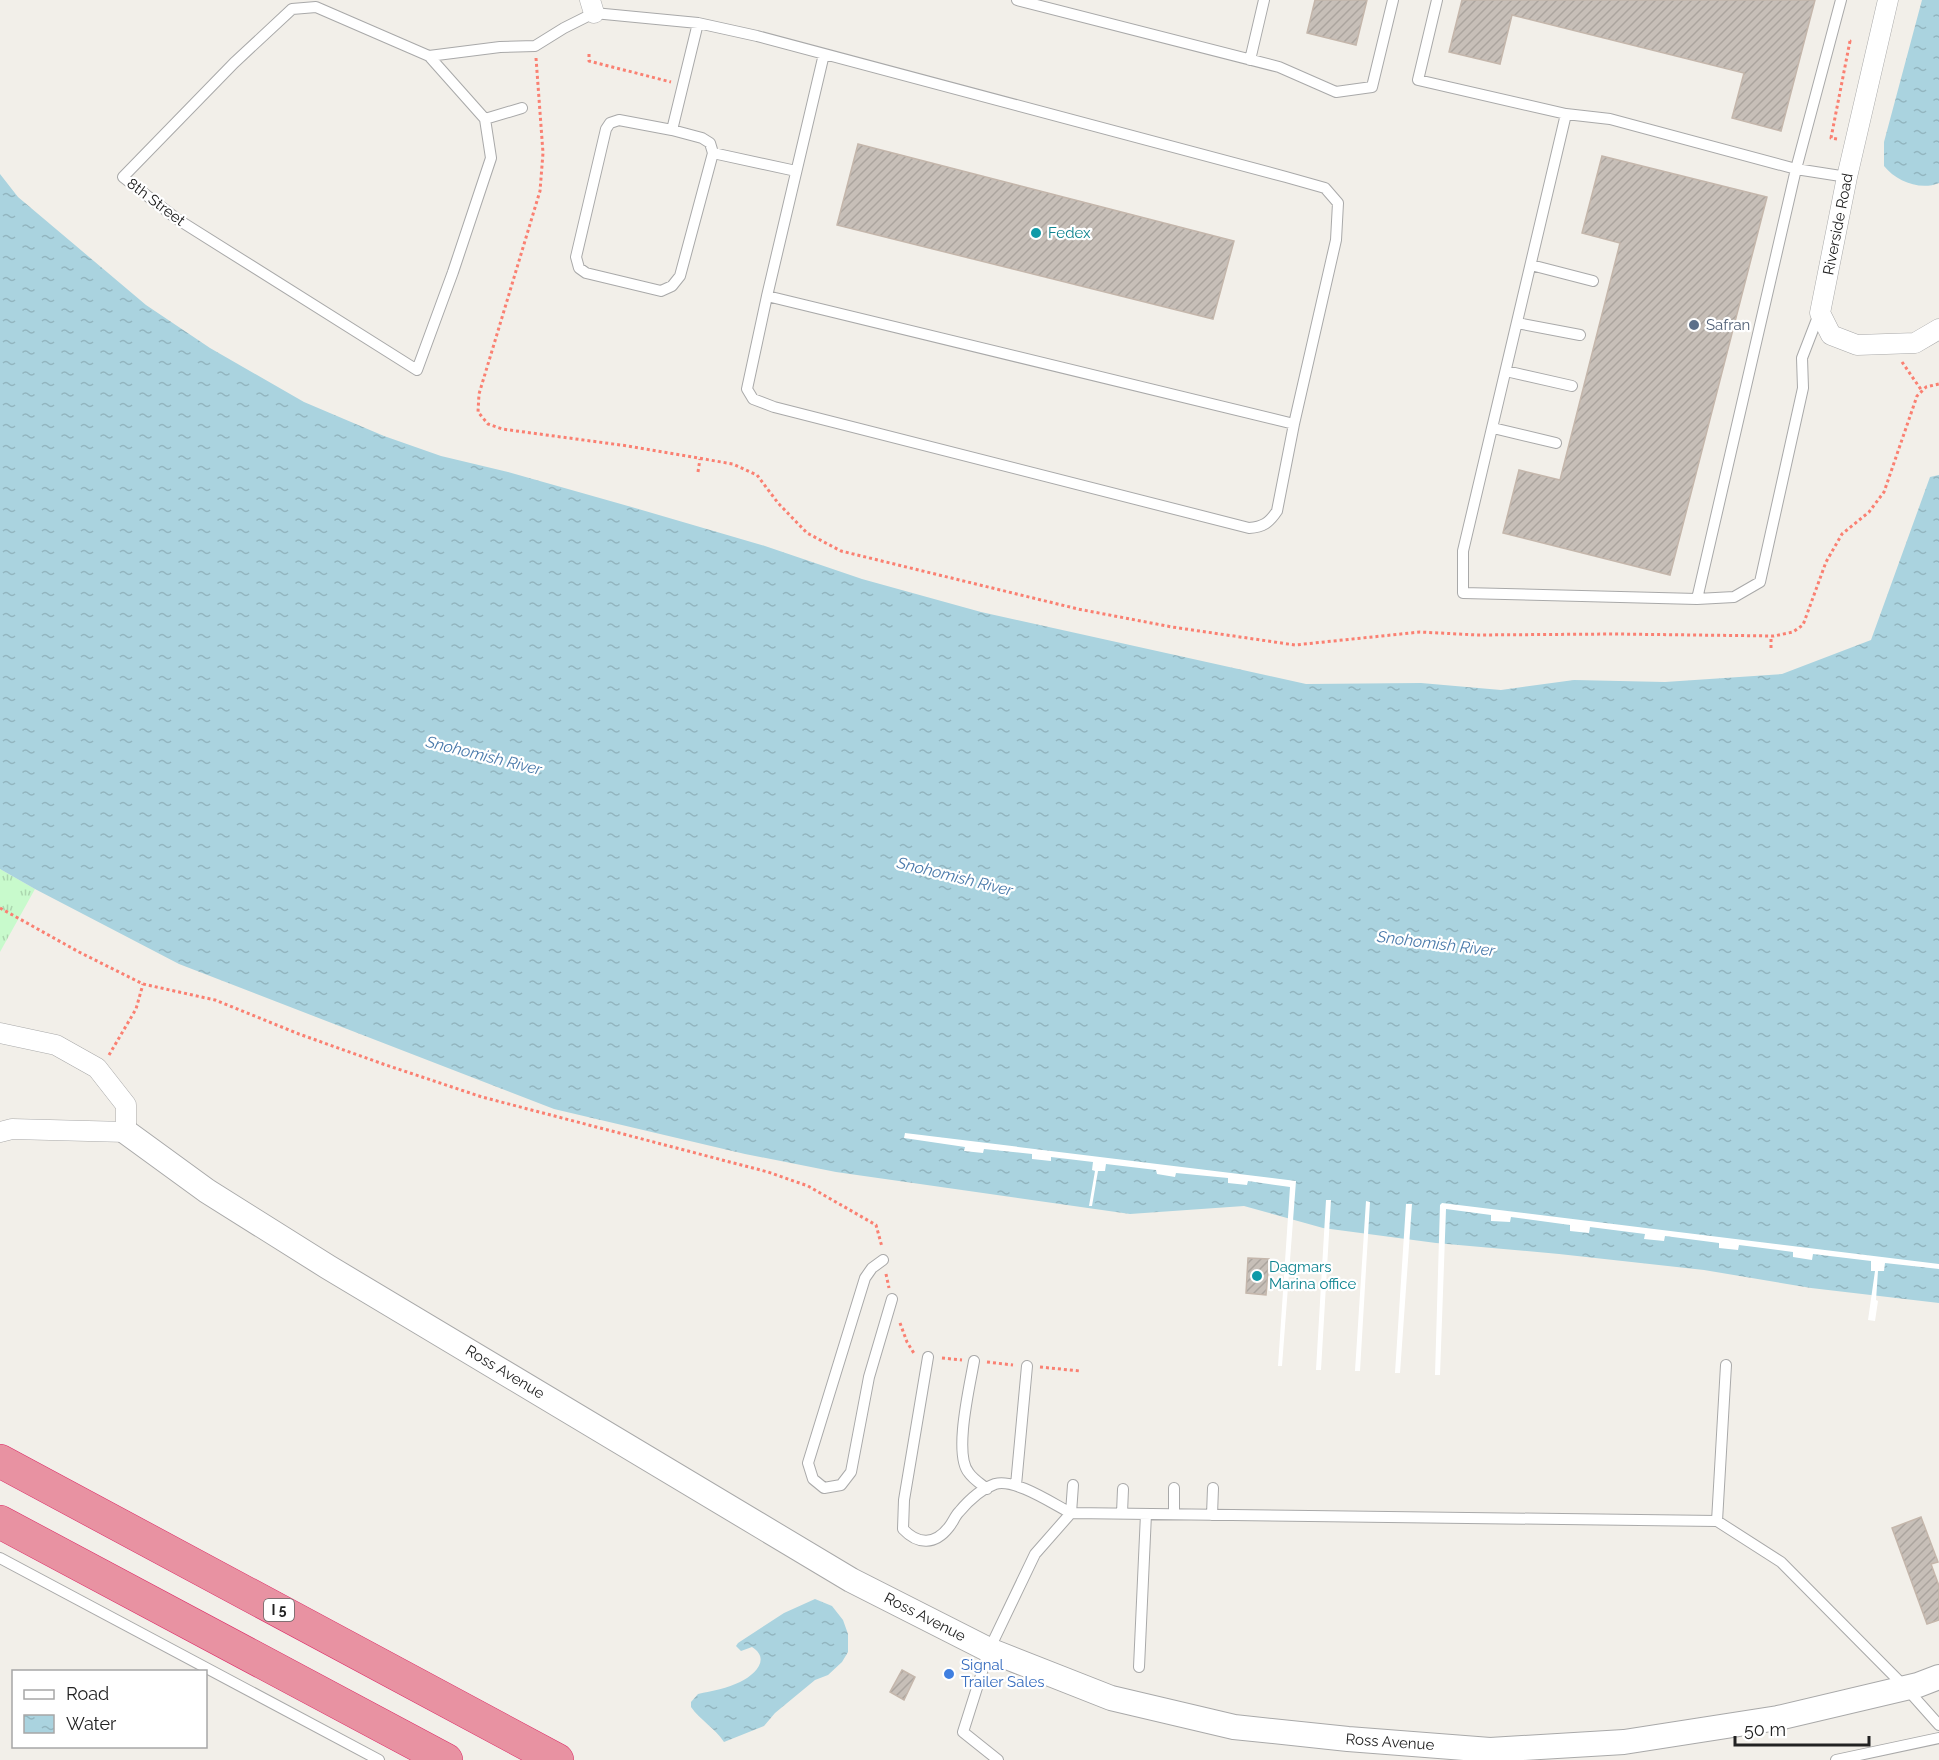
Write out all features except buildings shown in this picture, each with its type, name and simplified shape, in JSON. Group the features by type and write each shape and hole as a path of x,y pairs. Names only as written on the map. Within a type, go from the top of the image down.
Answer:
{"highway":[{"name":"I 5","path":"0,1461 557,1760"},
{"path":"0,1522 446,1760"}],"street":[{"name":"Riverside Road","path":"1820,313 1847,177 1888,0"},
{"path":"1820,313 1831,335 1857,345 1915,343 1939,329"},
{"path":"0,1033 56,1046 99,1070 126,1105 126,1132 12,1129 0,1132"},
{"name":"Ross Avenue","path":"126,1132 207,1191 851,1580 989,1650 1111,1698 1234,1727 1348,1739 1536,1753 1778,1718 1906,1688 1939,1677"}],"lane":[{"path":"1017,0 1279,67 1336,92 1372,87 1393,0"},
{"path":"1250,60 1264,0"},
{"path":"1437,0 1418,80 1566,114 1610,120 1796,169 1847,177"},
{"path":"1697,599 1796,169 1841,0"},
{"path":"429,56 500,47 535,46 564,28 592,6 698,23 757,36 1325,188 1338,203 1336,240 1294,424 1277,511 1271,520 1261,527 1249,528 774,407 753,399 747,388 824,54"},
{"name":"8th Street","path":"429,56 316,7 292,9 234,63 123,177 177,219 417,370 491,158 485,119"},
{"path":"672,130 698,23"},
{"path":"429,56 485,119 522,108"},
{"path":"1566,114 1463,550 1463,593 1697,599 1734,597 1760,582 1803,388 1803,358 1820,313"},
{"path":"619,120 672,130 702,138 710,143 713,153 680,276 672,286 661,291 586,273 579,268 576,257 606,129 610,123 619,120"},
{"path":"713,153 796,171"},
{"path":"1531,265 1593,281"},
{"path":"767,296 1294,424"},
{"path":"1517,323 1580,335"},
{"path":"1506,371 1572,386"},
{"path":"1493,428 1556,443"},
{"path":"883,1260 872,1268 865,1278 808,1463 813,1479 824,1488 841,1485 851,1472 869,1377 892,1299"},
{"path":"928,1357 904,1500 903,1529 912,1539 926,1542 936,1538 948,1529 957,1514 974,1495 996,1483 1016,1485 1071,1513 1717,1521 1781,1562 1906,1688 1939,1725"},
{"path":"974,1361 961,1457 968,1473 987,1489"},
{"path":"1717,1521 1726,1365"},
{"path":"1016,1485 1027,1366"},
{"path":"998,1760 963,1732 989,1650 1035,1554 1071,1513 1073,1485"},
{"path":"1174,1488 1174,1514"},
{"path":"1212,1515 1213,1488"},
{"path":"1122,1513 1123,1489"},
{"path":"1139,1667 1146,1514"},
{"path":"0,1558 379,1760"},
{"path":"1836,1760 1939,1738"},
{"path":"1888,1760 1894,1748"}],"path":[{"path":"1841,140 1831,138 1850,41 1847,41"},
{"path":"589,54 589,61 684,85"},
{"path":"1889,344 1922,391"},
{"path":"698,472 700,459"},
{"path":"1771,636 1771,648"},
{"path":"0,909 144,984 215,1000 299,1034 482,1096 768,1172 808,1186 876,1225 883,1248 883,1260 892,1299 908,1342 916,1356 1080,1371"},
{"path":"99,1070 136,1009 144,984"}],"green space":[{"path":"0,869 35,889 0,952"}],"water":[{"path":"1922,0 1939,0 1939,183 1924,186 1902,180 1884,166 1884,142"},
{"name":"Snohomish River","path":"0,174 18,197 146,305 210,348 304,402 384,436 441,456 508,472 635,508 765,546 862,579 981,612 1306,684 1421,683 1501,690 1574,680 1665,682 1782,674 1871,640 1930,477 1939,475 1939,1303 1811,1288 1704,1270 1436,1243 1323,1228 1244,1206 1130,1214 836,1172 745,1154 554,1109 179,964 0,869"},
{"path":"815,1599 832,1606 843,1620 848,1634 848,1652 842,1662 828,1675 815,1680 775,1713 764,1726 724,1742 695,1712 691,1707 691,1702 698,1694 730,1686 751,1675 761,1662 758,1652 752,1647 741,1651 736,1646 738,1643 784,1613"}],"pier":[{"path":"905,1133 1296,1181 1282,1366 1278,1366 1290,1187 1248,1181 1247,1185 1228,1183 1228,1178 1176,1173 1175,1177 1157,1174 1156,1170 1106,1164 1105,1171 1098,1171 1092,1206 1089,1206 1095,1171 1092,1170 1093,1162 1051,1157 1051,1161 1032,1159 1032,1154 984,1149 983,1153 964,1151 965,1147 904,1138"},
{"path":"1326,1200 1331,1200 1321,1370 1316,1370"},
{"path":"1366,1201 1370,1202 1360,1371 1355,1371"},
{"path":"1442,1203 1939,1264 1939,1269 1885,1263 1884,1271 1878,1271 1875,1321 1868,1320 1875,1271 1871,1271 1871,1261 1813,1254 1812,1260 1793,1257 1793,1252 1739,1245 1738,1250 1719,1248 1719,1243 1665,1236 1664,1241 1644,1239 1645,1234 1590,1227 1589,1233 1570,1231 1570,1225 1511,1217 1510,1222 1491,1221 1491,1215 1446,1209 1440,1375 1435,1375 1440,1205"},
{"path":"1406,1204 1412,1204 1400,1373 1395,1373"}],"place":[{"name":"Fedex","path":"1036,233"},
{"name":"Safran","path":"1694,325"},
{"name":"Dagmars Marina office","path":"1257,1276"},
{"name":"Signal Trailer Sales","path":"949,1674"}]}
